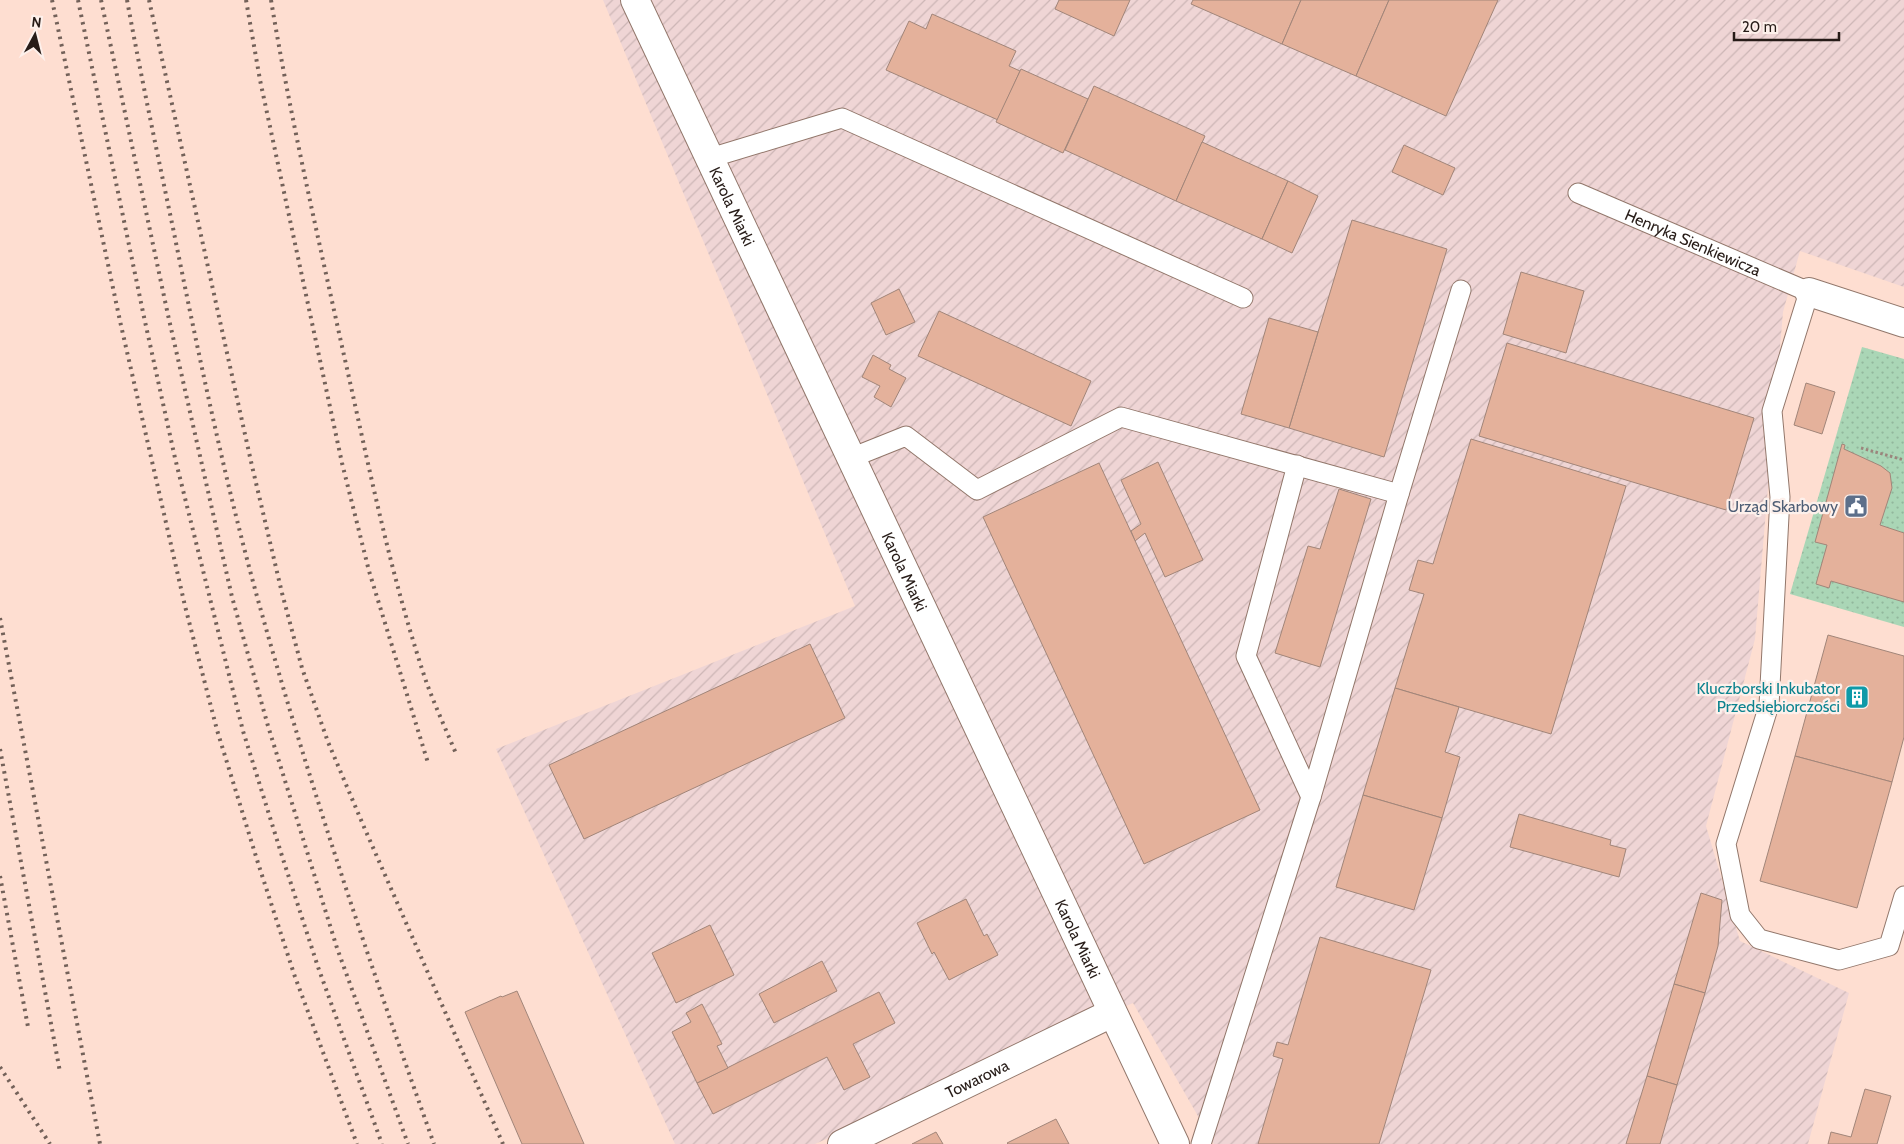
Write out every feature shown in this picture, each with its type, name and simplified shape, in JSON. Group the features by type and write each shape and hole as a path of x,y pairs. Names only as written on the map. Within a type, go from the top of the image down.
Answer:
{"street":[{"name":"Karola Miarki","path":"635,0 1175,1144"},
{"name":"Henryka Sienkiewicza","path":"1808,292 1904,323"},
{"name":"Towarowa","path":"842,1144 1112,1013"}],"lane":[{"path":"710,158 842,118 1243,298"},
{"name":"Henryka Sienkiewicza","path":"1578,193 1808,292"},
{"path":"1201,1144 1311,797 1399,494 1461,290"},
{"path":"1808,292 1772,411 1780,497 1769,705 1726,844 1740,915 1759,939 1839,960 1889,946 1904,896"},
{"path":"851,458 906,436 977,490 1121,417 1399,494"},
{"path":"1297,465 1246,656 1311,797"}],"path":[{"path":"1861,448 1904,460"}],"shaded area":[{"path":"603,0 1904,0 1904,287 1800,251 1783,312 1755,639 1706,826 1740,941 1849,993 1808,1144 1214,1144 1133,1003 815,1144 675,1144 496,749 855,606"}],"green space":[{"path":"1862,347 1904,359 1904,627 1790,594"}],"building":[{"path":"1059,0 1130,0 1114,36 1055,9"},
{"path":"1193,0 1301,0 1282,44 1191,4"},
{"path":"1301,0 1389,0 1356,76 1282,44"},
{"path":"1389,0 1498,0 1446,116 1356,76"},
{"path":"932,14 1016,51 1009,66 1020,71 998,120 886,70 909,21 926,29"},
{"path":"1021,69 1088,99 1063,153 996,122"},
{"path":"1094,86 1205,136 1176,201 1065,150"},
{"path":"1202,142 1288,181 1262,239 1176,201"},
{"path":"1404,145 1455,168 1443,195 1392,172"},
{"path":"1288,181 1318,196 1292,253 1262,239"},
{"path":"1352,220 1447,249 1384,457 1289,428"},
{"path":"1521,272 1584,291 1566,353 1503,334"},
{"path":"899,289 915,322 886,335 871,303"},
{"path":"939,311 1091,381 1071,426 918,356"},
{"path":"1269,318 1318,332 1289,428 1241,414"},
{"path":"1507,343 1754,418 1726,510 1479,436"},
{"path":"873,355 891,365 889,369 906,378 891,407 874,397 880,386 862,377"},
{"path":"1806,383 1835,392 1822,434 1794,425"},
{"path":"1471,439 1626,486 1551,734 1395,688 1424,594 1409,590 1418,560 1433,564"},
{"name":"Urząd Skarbowy","path":"1842,444 1845,445 1844,449 1881,466 1890,473 1892,488 1880,525 1904,533 1904,602 1831,581 1829,588 1816,584 1827,545 1815,542"},
{"path":"1158,462 1203,560 1165,577 1145,533 1135,541 1131,531 1141,524 1121,480"},
{"path":"1099,463 1260,810 1144,864 983,517"},
{"path":"1339,489 1371,499 1320,667 1275,653 1308,546 1320,549"},
{"name":"Kluczborski Inkubator Przedsiębiorczości","path":"1828,635 1904,656 1904,737 1892,782 1795,756"},
{"path":"810,644 845,718 584,839 549,765"},
{"path":"1395,688 1459,707 1445,752 1460,757 1442,818 1363,795"},
{"path":"1795,756 1892,782 1857,908 1760,881"},
{"path":"1363,795 1442,818 1414,910 1336,887"},
{"path":"1519,814 1611,840 1610,845 1626,849 1619,877 1510,847"},
{"path":"1701,893 1722,900 1718,946 1705,993 1674,984"},
{"path":"966,899 984,936 987,934 998,955 949,980 934,952 932,954 917,923"},
{"path":"710,925 734,975 676,1003 652,953"},
{"path":"1320,937 1431,970 1379,1144 1258,1144 1283,1059 1273,1056 1277,1042 1288,1045"},
{"path":"822,961 837,991 774,1023 759,994"},
{"path":"1674,984 1705,993 1677,1085 1647,1076"},
{"path":"517,991 584,1144 522,1144 465,1012"},
{"path":"879,992 895,1023 853,1044 870,1077 844,1090 827,1057 713,1114 697,1083"},
{"path":"702,1004 722,1044 717,1046 728,1068 697,1083 672,1032 691,1022 686,1013"},
{"path":"1647,1076 1677,1085 1660,1144 1626,1144"},
{"path":"1865,1089 1891,1096 1877,1144 1828,1144 1831,1132 1851,1137"},
{"path":"1056,1119 1069,1144 1007,1143"},
{"path":"936,1132 943,1144 912,1144"}],"railway":[{"path":"52,0 120,321 185,606 217,730 294,974 357,1144"},
{"path":"78,0 175,458 243,731 318,967 382,1144"},
{"path":"101,0 168,315 232,597 268,726 337,948 408,1144"},
{"path":"127,0 202,368 234,507 258,600 341,874 434,1144"},
{"path":"149,0 252,466 302,668 328,742 503,1144"},
{"path":"246,0 260,80 342,463 369,571 428,763"},
{"path":"271,0 286,86 304,171 390,557 413,642 427,684 457,756"},
{"path":"0,618 100,1144"},
{"path":"0,749 60,1072"},
{"path":"0,876 28,1027"},
{"path":"0,1067 50,1144"}],"place":[{"name":"Urząd Skarbowy","path":"1856,506"},
{"name":"Kluczborski Inkubator Przedsiębiorczości","path":"1857,697"}]}
